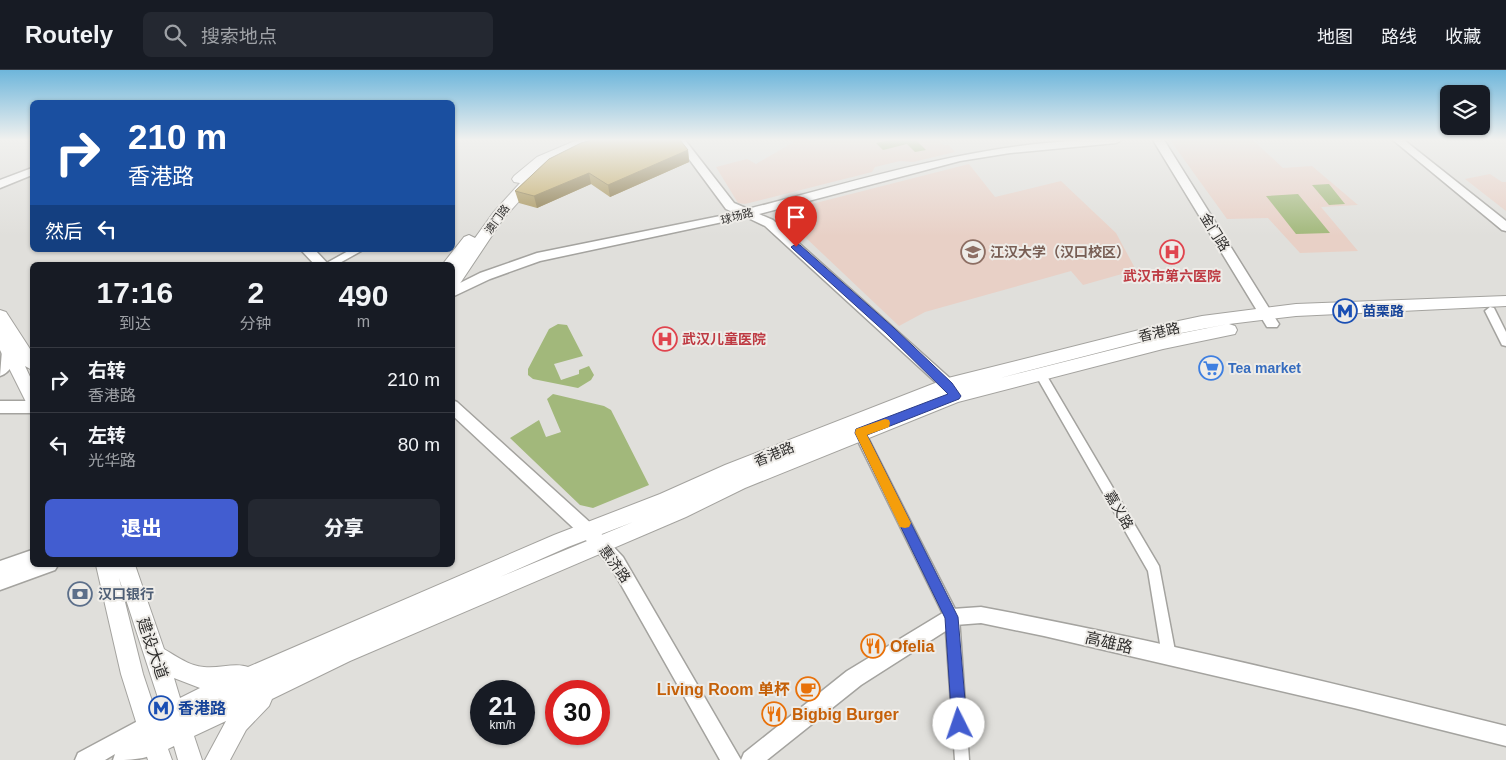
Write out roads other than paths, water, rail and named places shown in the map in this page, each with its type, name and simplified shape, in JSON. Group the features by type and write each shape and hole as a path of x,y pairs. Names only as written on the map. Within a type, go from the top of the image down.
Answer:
{"main road":[{"name":"澳门路","path":"452,262 497,202 527,172"},
{"name":"澳门路","path":"455,280 498,216 539,172"},
{"name":"香港路","path":"594,537 679,511 738,482 860,433 951,391 1040,374 1163,342 1269,319 1296,310 1506,301"},
{"name":"香港路","path":"155,743 177,721 270,679 342,654 594,537 732,470 855,421 1155,332 1202,322 1269,319 1302,320 1498,311"},
{"path":"0,316 30,361"},
{"path":"0,334 30,393"},
{"name":"建设大道","path":"106,567 132,674 155,743"},
{"name":"建设大道","path":"127,567 190,760"},
{"path":"154,655 191,677 208,679 270,679"},
{"path":"218,760 238,722 270,679"}],"street":[{"path":"0,184 29,172"},
{"path":"704,172 730,206 750,213 769,223 883,324 951,391"},
{"name":"球场路","path":"455,291 485,276 537,257 650,236 750,213 770,206 903,172"},
{"name":"金门路","path":"1178,172 1269,319"},
{"path":"1439,172 1505,225"},
{"path":"309,252 320,262"},
{"path":"334,262 354,252"},
{"path":"1498,311 1506,342"},
{"path":"0,370 8,360 8,350"},
{"name":"嘉义路","path":"1040,374 1154,570 1169,656"},
{"path":"0,398 30,397"},
{"path":"0,407 30,408"},
{"name":"惠济路","path":"455,409 594,537 617,562 731,760"},
{"path":"860,433 952,617 962,760"},
{"path":"0,569 30,559"},
{"path":"0,582 43,567"},
{"name":"高雄路","path":"751,760 854,678 952,617 981,615 1169,656 1506,736"},
{"name":"香港路","path":"85,760 155,743"},
{"name":"香港路","path":"123,760 155,743"}],"place":[{"name":"江汉大学（汉口校区）","path":"973,252"},
{"name":"武汉市第六医院","path":"1172,252"},
{"name":"苗栗路","path":"1345,311"},
{"name":"武汉儿童医院","path":"665,339"},
{"name":"Tea market","path":"1211,368"},
{"name":"汉口银行","path":"80,594"},
{"name":"Ofelia","path":"873,646"},
{"name":"Living Room 单杯","path":"808,689"},
{"name":"香港路","path":"161,708"},
{"name":"Bigbig Burger","path":"774,714"}]}
